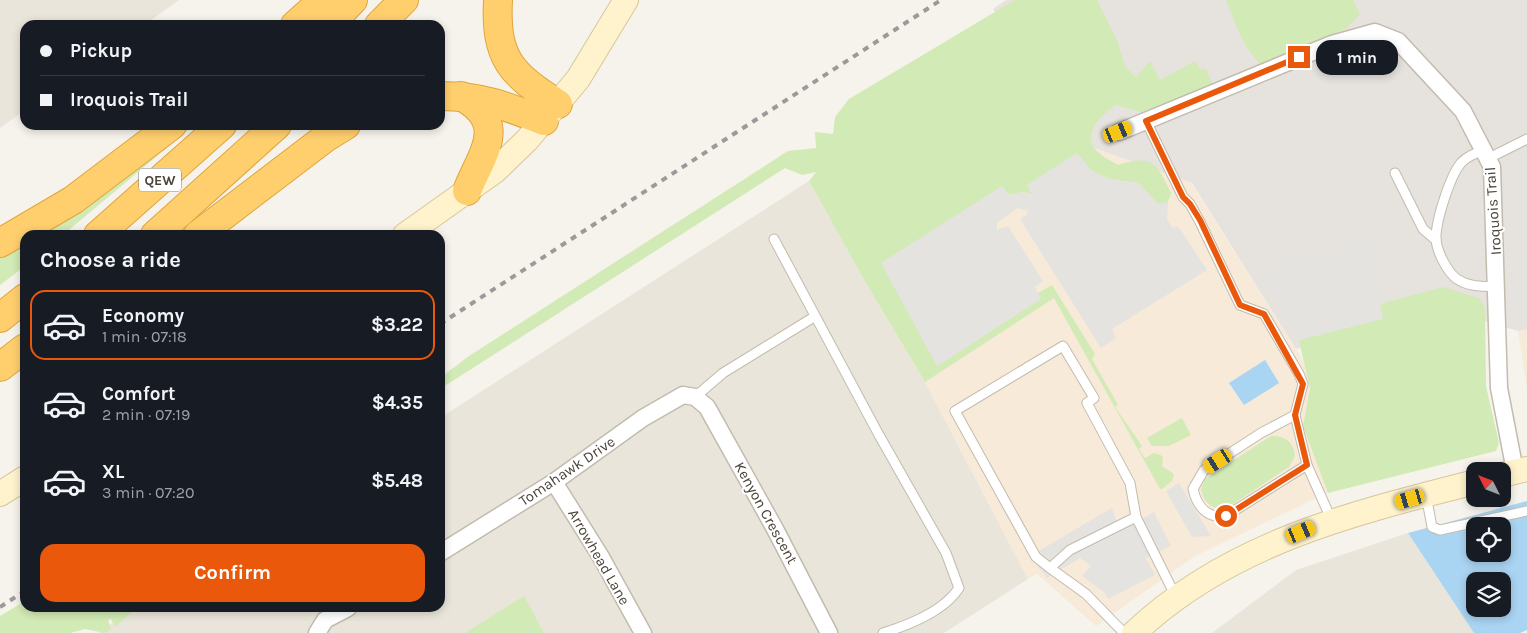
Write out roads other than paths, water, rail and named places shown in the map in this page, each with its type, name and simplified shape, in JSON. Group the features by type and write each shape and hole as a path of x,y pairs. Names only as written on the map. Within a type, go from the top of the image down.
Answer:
{"highway":[{"path":"301,20 323,0"},
{"path":"334,20 353,0"},
{"path":"384,20 404,0"},
{"path":"498,0 497,28 509,64 551,112"},
{"path":"450,96 551,112"},
{"path":"450,96 483,113 490,134 485,154 467,191"},
{"path":"22,230 72,200 165,130"},
{"name":"QEW","path":"104,230 216,130"},
{"name":"QEW","path":"161,230 271,130"},
{"path":"205,230 338,130"},
{"path":"0,243 20,231"},
{"path":"0,318 20,302"},
{"path":"0,366 20,352"}],"main road":[{"path":"412,230 508,160 578,79 626,0"},
{"path":"0,494 20,481"},
{"path":"1134,633 1177,599 1222,568 1257,550 1332,521 1466,484"}],"street":[{"name":"Iroquois Trail","path":"1118,132 1332,44 1375,32 1398,41 1463,111 1492,166 1499,388 1515,472"},
{"name":"Tomahawk Drive","path":"445,550 554,482 643,418 683,395 695,397"},
{"name":"Kenyon Crescent","path":"695,397 707,408 775,529 829,633"},
{"name":"Arrowhead Lane","path":"554,482 602,558 643,633"},
{"path":"317,633 325,620 340,612"}],"lane":[{"path":"1146,121 1183,197 1200,220 1240,305 1264,314 1299,374 1303,384 1295,415 1307,465 1332,521"},
{"path":"1436,240 1440,214 1458,168 1468,157 1486,154 1527,139"},
{"path":"1395,173 1423,229 1436,240 1444,261 1454,277 1470,286 1497,287"},
{"path":"774,239 814,317 946,553 959,588 952,598 942,606 900,628 883,633"},
{"path":"695,397 723,373 814,317"},
{"path":"1124,633 1086,594 1036,557 956,411 1063,346 1094,398 1087,402 1130,483 1136,517 1177,599"},
{"path":"1295,415 1261,433 1204,470 1194,490 1196,500 1203,511 1216,518 1226,516 1307,465"},
{"path":"1426,494 1432,527 1440,530 1527,511"},
{"path":"1050,568 1070,550 1136,517"}],"water":[{"path":"1265,360 1279,383 1244,405 1229,383"},
{"path":"1527,501 1527,630 1520,633 1474,633 1408,533 1466,517 1466,562 1511,562 1511,517 1468,517 1501,508 1511,508 1511,505"}],"railway":[{"path":"445,321 941,0"},
{"path":"0,607 20,594"}]}
